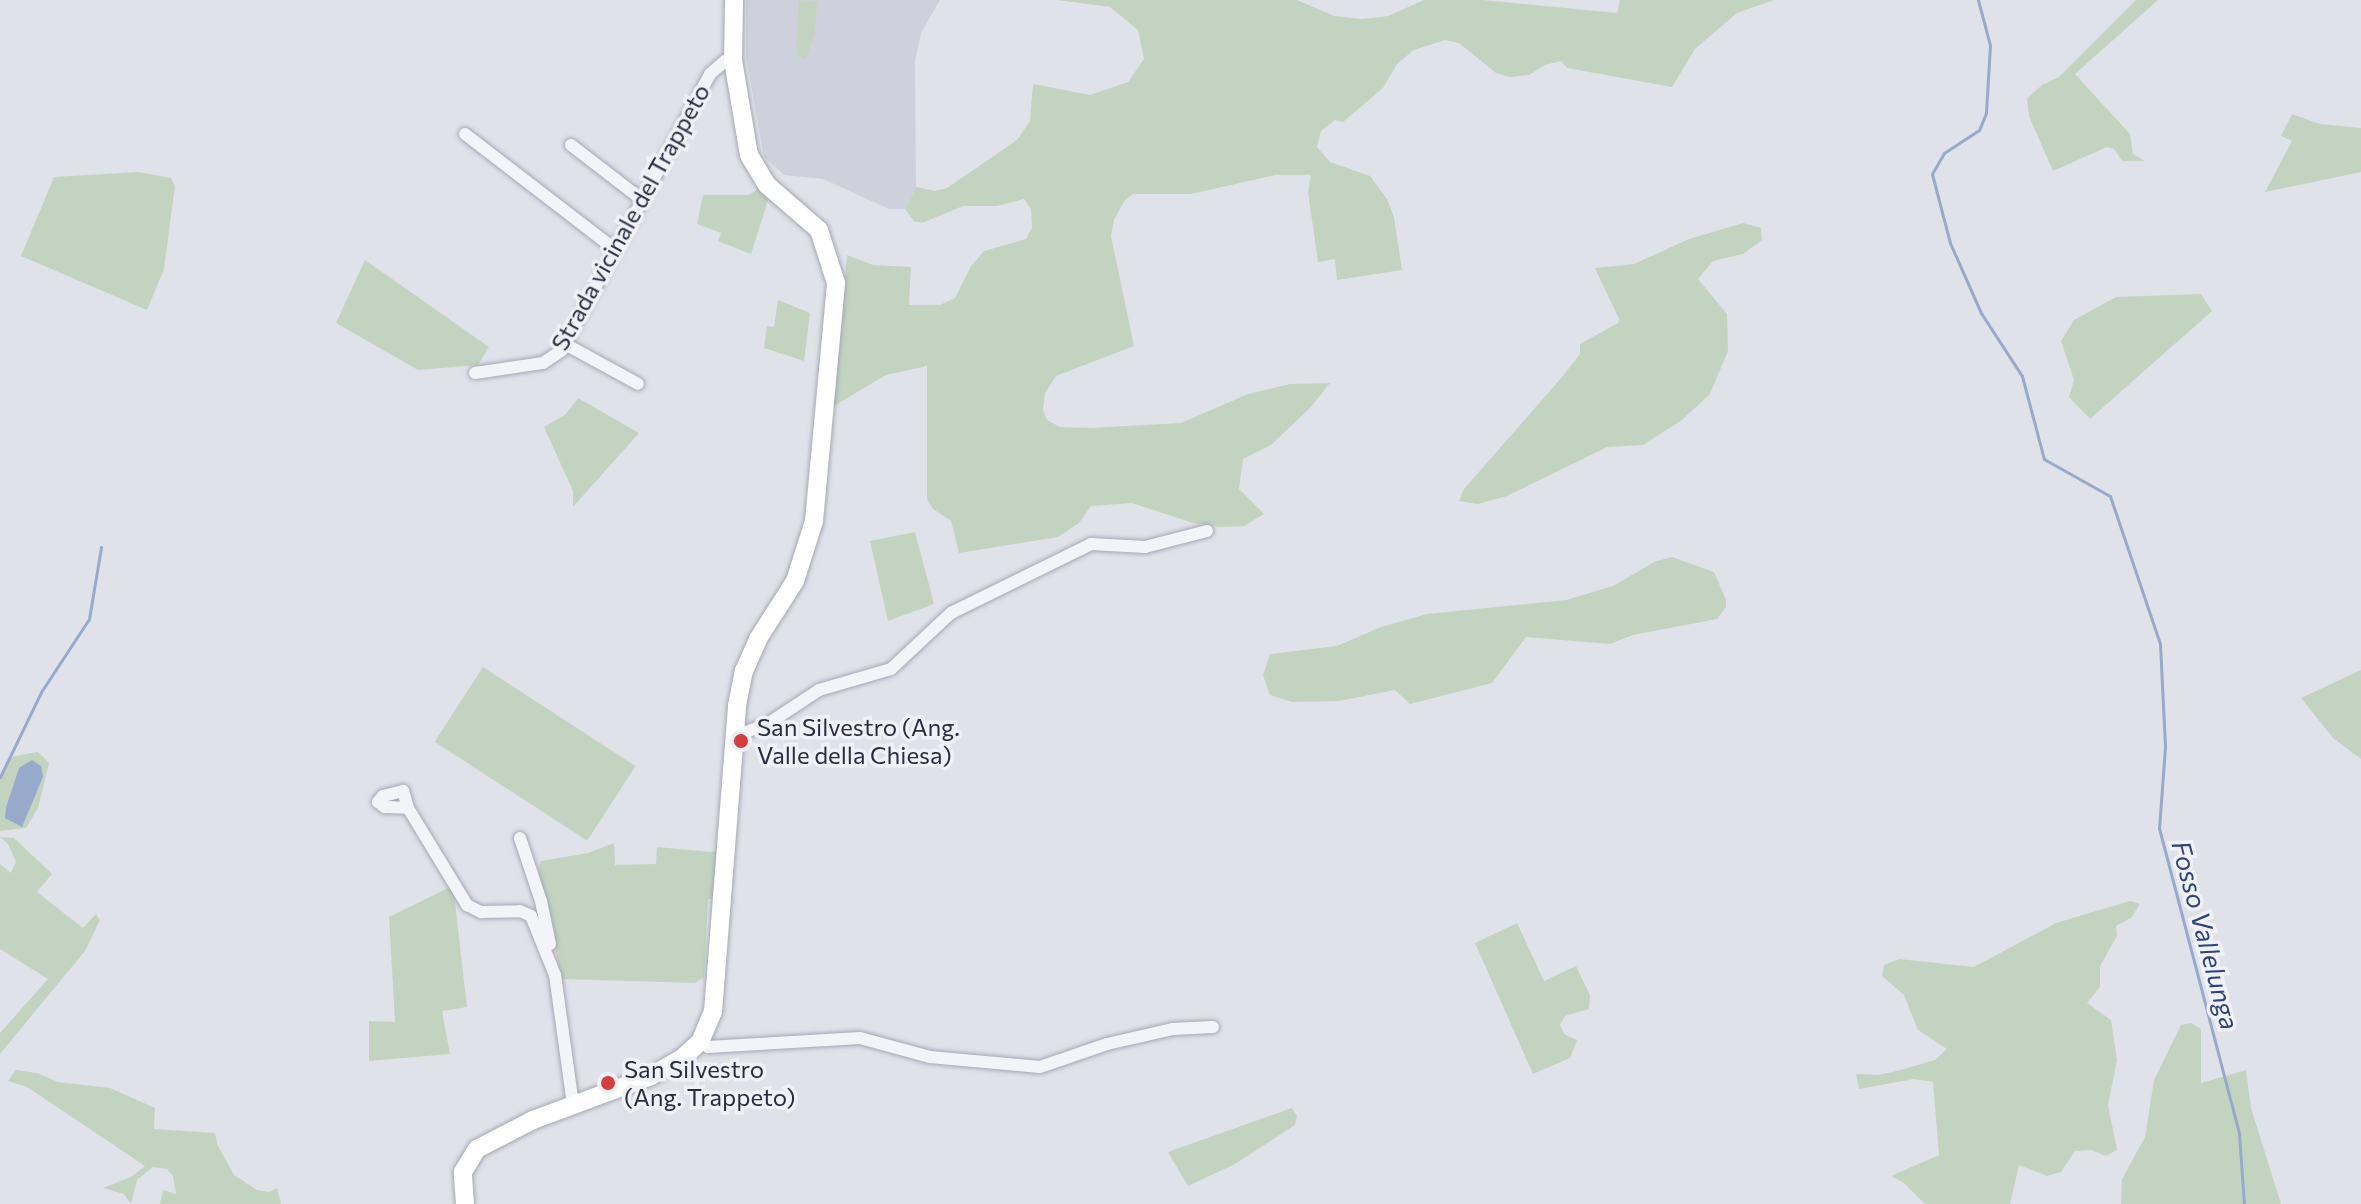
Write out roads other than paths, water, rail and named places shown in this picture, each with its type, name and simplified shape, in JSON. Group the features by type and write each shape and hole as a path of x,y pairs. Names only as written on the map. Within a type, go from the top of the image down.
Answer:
{"street":[{"path":"465,1204 462,1178 467,1161 477,1149 533,1120 651,1076 681,1059 700,1042 710,1023 734,737 744,671 758,639 795,581 814,521 836,283 819,230 767,185 752,162 740,112 733,60 734,0"},
{"name":"Strada vicinale del Trappeto","path":"475,373 543,363 555,357 565,344 613,248 710,74 725,61 733,60"},
{"path":"465,134 613,248"},
{"path":"571,145 641,199"},
{"path":"565,344 638,384"},
{"path":"734,737 769,723 819,690 891,669 917,647 942,618 1091,544 1145,547 1207,531"},
{"path":"408,808 467,905 481,912 520,911 531,916 555,975"},
{"path":"520,838 541,901 573,1105"},
{"path":"700,1042 708,1047 860,1038 930,1057 1040,1067 1107,1044 1173,1029 1213,1027"}],"water":[{"path":"32,760 41,766 43,777 22,827 5,818 6,807 19,768"}],"waterway":[{"name":"Fosso Vallelunga","path":"1978,0 1990,45 1986,113 1979,130 1944,153 1932,174 1950,243 1981,313 2022,376 2044,459 2110,496 2160,644 2165,747 2159,828 2239,1134 2244,1204"},
{"path":"0,777 41,692 89,619 101,547"}],"place":[{"name":"San Silvestro (Ang. Valle della Chiesa)","path":"741,741"},
{"name":"San Silvestro (Ang. Trappeto)","path":"608,1083"}]}
